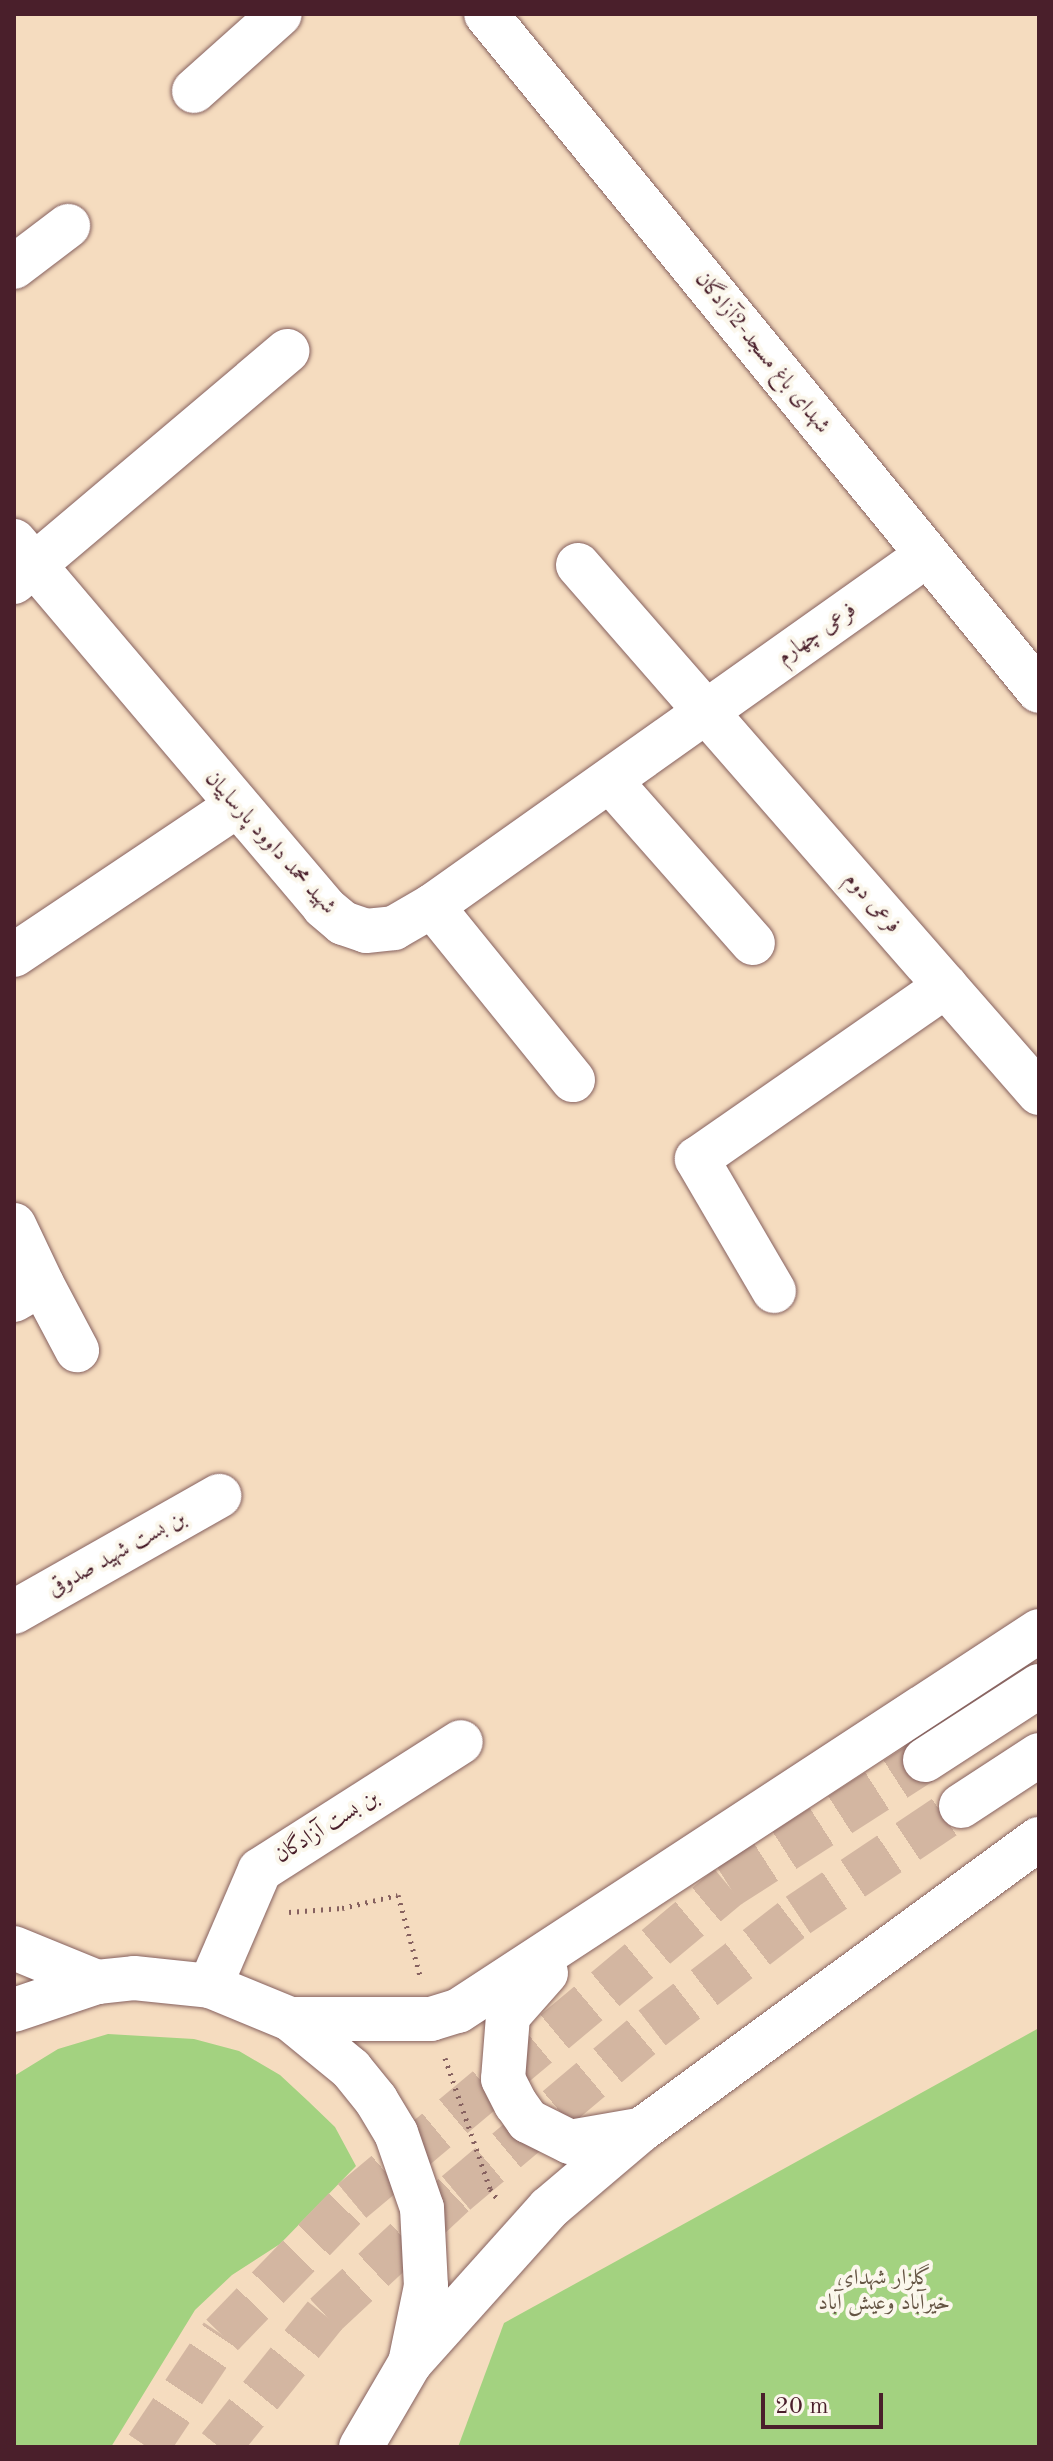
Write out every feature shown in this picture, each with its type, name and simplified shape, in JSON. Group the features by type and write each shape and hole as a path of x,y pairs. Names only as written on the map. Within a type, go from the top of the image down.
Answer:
{"street":[{"path":"194,91 280,14"},
{"name":"شهدای‌ باغ مسجد-2آزادگان","path":"486,14 1039,691"},
{"path":"14,267 68,226"},
{"path":"21,563 287,351"},
{"name":"فرعی چهارم","path":"705,713 927,555"},
{"name":"شهید محمد داوود پارساییان","path":"21,563 235,807 343,923 366,931 394,928 432,906 705,713"},
{"name":"فرعی دوم","path":"578,565 1039,1093"},
{"path":"610,781 753,943"},
{"path":"14,955 235,807"},
{"path":"432,906 573,1080"},
{"path":"774,1291 697,1159 946,986"},
{"path":"14,1225 28,1292 77,1350"},
{"name":"بن بست شهید صدوقی","path":"14,1612 219,1496"},
{"path":"290,2019 431,2019 458,2011 579,1935 1039,1631"},
{"path":"925,1760 1039,1686"},
{"name":"بن بست آزادگان","path":"210,1986 260,1870 461,1742"},
{"path":"961,1806 1039,1755"},
{"path":"361,2447 410,2363 533,2224 641,2130 1039,1839"},
{"path":"579,1935 508,2016 503,2079 528,2121 552,2136 570,2142 641,2130"},
{"path":"14,1948 97,1982"},
{"path":"14,2010 97,1982 147,1978 210,1986 290,2019 351,2069 389,2122 411,2170 427,2260 421,2325 410,2363"}],"green space":[{"name":"گلزار شهدای خیرآباد وعیش آباد","path":"1039,2028 1039,2447 458,2447 504,2323"},
{"path":"108,2034 194,2039 239,2051 280,2075 335,2127 356,2166 280,2244 232,2275 195,2310 111,2447 14,2447 14,2076 58,2049"}],"tunnel":[{"path":"147,2447 222,2335 352,2201 729,1886 925,1760"},
{"path":"219,2447 325,2315 456,2193 652,2028 798,1915 961,1806"}]}
